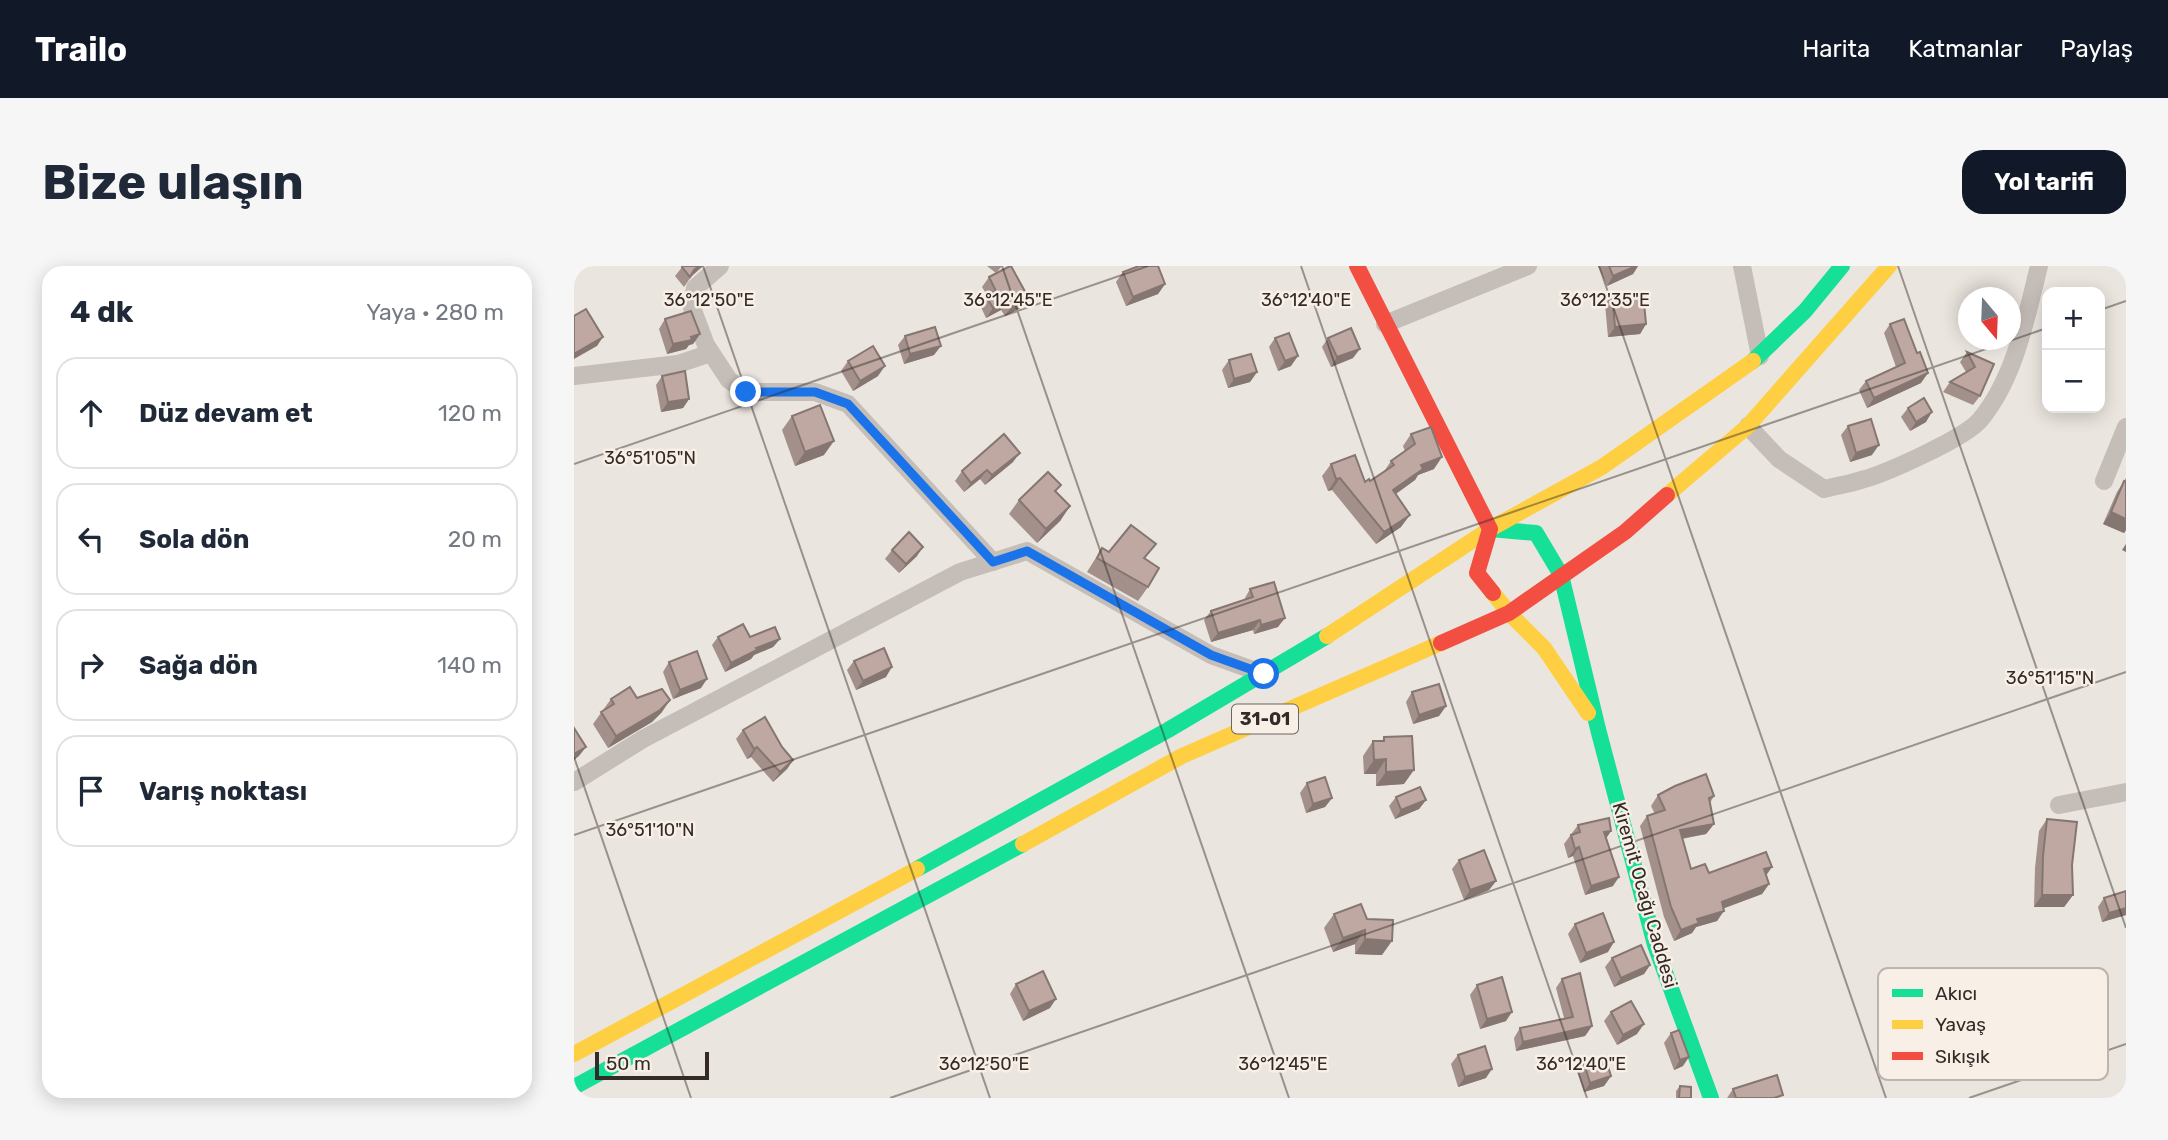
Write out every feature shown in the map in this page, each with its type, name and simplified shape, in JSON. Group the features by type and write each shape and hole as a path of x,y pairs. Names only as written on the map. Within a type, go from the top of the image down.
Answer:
{"main road":[{"path":"1357,266 1490,529 1477,573 1509,613 1544,648 1598,729"},
{"name":"31-01","path":"574,1054 858,903 1168,730 1349,623 1490,529 1602,467 1759,356 1805,311 1842,266"},
{"name":"31-01","path":"574,1087 878,924 1182,756 1509,613 1625,532 1748,426 1889,266"},
{"name":"Kiremit Ocağı Caddesi","path":"1490,529 1536,533 1561,575 1655,945 1711,1098"}],"street":[{"path":"720,266 695,288 692,308 706,345 729,380 746,392 815,392 848,404 993,562"},
{"path":"1385,324 1528,266"},
{"path":"1742,266 1759,356"},
{"path":"1748,426 1779,459 1824,489 1864,480 1959,438 1980,421 2004,382 2023,330 2039,266"},
{"path":"574,376 678,365 711,353"},
{"path":"2104,481 2126,427"},
{"path":"574,782 643,739 960,572 1027,551 1211,655 1264,674"},
{"path":"2059,805 2126,792"}],"building":[{"path":"683,266 699,266 690,277"},
{"path":"1011,266 1028,297 1011,307 1008,300 993,308 986,296 996,291 989,277"},
{"path":"1139,266 1158,266 1165,284 1133,297 1123,272"},
{"path":"1609,266 1636,266 1613,276"},
{"path":"1643,292 1646,324 1615,327 1612,295"},
{"path":"586,309 603,337 574,354 574,316"},
{"path":"691,311 700,334 691,337 692,340 673,344 665,319"},
{"path":"1904,319 1928,373 1874,398 1866,381 1905,363 1890,324"},
{"path":"935,327 941,346 910,354 905,336"},
{"path":"1351,328 1360,349 1337,357 1328,338"},
{"path":"1289,333 1298,356 1285,361 1275,338"},
{"path":"873,346 885,366 860,381 848,361"},
{"path":"1967,352 1994,364 1980,396 1950,382 1975,367"},
{"path":"1251,354 1257,372 1234,379 1229,360"},
{"path":"685,371 689,399 668,402 662,376"},
{"path":"1924,398 1932,412 1916,422 1908,408"},
{"path":"820,405 834,441 805,452 792,416"},
{"path":"1871,419 1879,445 1856,453 1848,426"},
{"path":"1431,427 1442,457 1421,465 1423,469 1393,490 1410,515 1384,532 1340,478 1336,479 1331,464 1355,455 1365,482 1369,479 1370,481 1394,465 1391,461 1415,444 1411,434"},
{"path":"1004,434 1020,453 992,475 987,470 971,483 962,471"},
{"path":"1048,472 1061,485 1055,491 1070,506 1046,529 1019,500"},
{"path":"2124,481 2126,482 2126,519 2111,512"},
{"path":"1131,525 1156,544 1144,558 1159,568 1148,587 1097,558 1102,548 1109,552"},
{"path":"909,532 923,547 906,564 892,550"},
{"path":"1274,582 1285,618 1261,625 1260,620 1218,633 1211,611 1253,597 1250,589"},
{"path":"743,624 750,637 775,627 780,639 756,648 757,650 731,663 718,637"},
{"path":"884,648 892,667 863,681 854,661"},
{"path":"697,651 707,679 680,690 669,662"},
{"path":"1439,684 1446,706 1419,715 1412,692"},
{"path":"630,687 637,698 662,689 670,700 660,710 616,736 601,712 614,704 611,699"},
{"path":"765,717 782,747 793,760 780,772 757,747 754,749 743,730"},
{"path":"574,728 586,747 574,754"},
{"path":"1412,736 1414,770 1386,772 1386,759 1374,760 1373,741 1384,741 1384,737"},
{"path":"1706,774 1714,796 1709,798 1714,824 1680,830 1691,869 1705,864 1709,873 1766,852 1772,867 1764,869 1769,884 1722,902 1724,911 1697,919 1699,923 1681,930 1671,907 1647,816 1665,810 1658,795"},
{"path":"1325,777 1332,798 1313,804 1307,783"},
{"path":"1420,787 1426,800 1401,810 1396,797"},
{"path":"1609,818 1611,831 1604,832 1619,877 1591,886 1579,847 1575,849 1571,835 1580,832 1578,825"},
{"path":"2047,819 2077,822 2072,865 2073,895 2042,895"},
{"path":"1484,850 1496,881 1470,890 1459,860"},
{"path":"2126,891 2126,908 2109,913 2104,898"},
{"path":"1361,904 1367,919 1393,920 1392,941 1365,939 1365,930 1343,938 1334,914"},
{"path":"1603,913 1614,942 1586,953 1575,924"},
{"path":"1641,945 1650,965 1621,978 1612,958"},
{"path":"1043,971 1056,999 1029,1011 1016,984"},
{"path":"1580,973 1592,1026 1523,1042 1520,1028 1573,1017 1562,979"},
{"path":"1502,977 1512,1012 1487,1019 1477,985"},
{"path":"1631,1001 1644,1024 1623,1035 1611,1012"},
{"path":"1679,1030 1689,1057 1680,1060 1671,1033"},
{"path":"1485,1046 1492,1069 1465,1077 1458,1055"},
{"path":"1605,1057 1611,1076 1590,1083 1584,1063"},
{"path":"1777,1075 1783,1095 1774,1098 1736,1098 1733,1089"},
{"path":"1680,1086 1691,1087 1691,1098 1679,1098"}],"traffic: fast":[{"path":"1753,361 1805,311 1842,266"},
{"path":"1490,529 1536,533 1561,575 1655,945 1711,1098"},
{"path":"917,869 1168,730 1327,636"},
{"path":"574,1087 1023,844"}],"traffic: slow":[{"path":"1667,495 1748,426 1889,266"},
{"path":"1327,636 1490,529 1602,467 1753,361"},
{"path":"1493,593 1544,648 1588,713"},
{"path":"1023,844 1182,756 1441,643"},
{"path":"574,1054 917,869"}],"traffic: jam":[{"path":"1357,266 1490,529 1477,573 1493,593"},
{"path":"1441,643 1509,613 1625,532 1667,495"}],"route":[{"path":"746,392 815,392 848,404 993,562 1027,551 1211,655 1264,674"}]}
